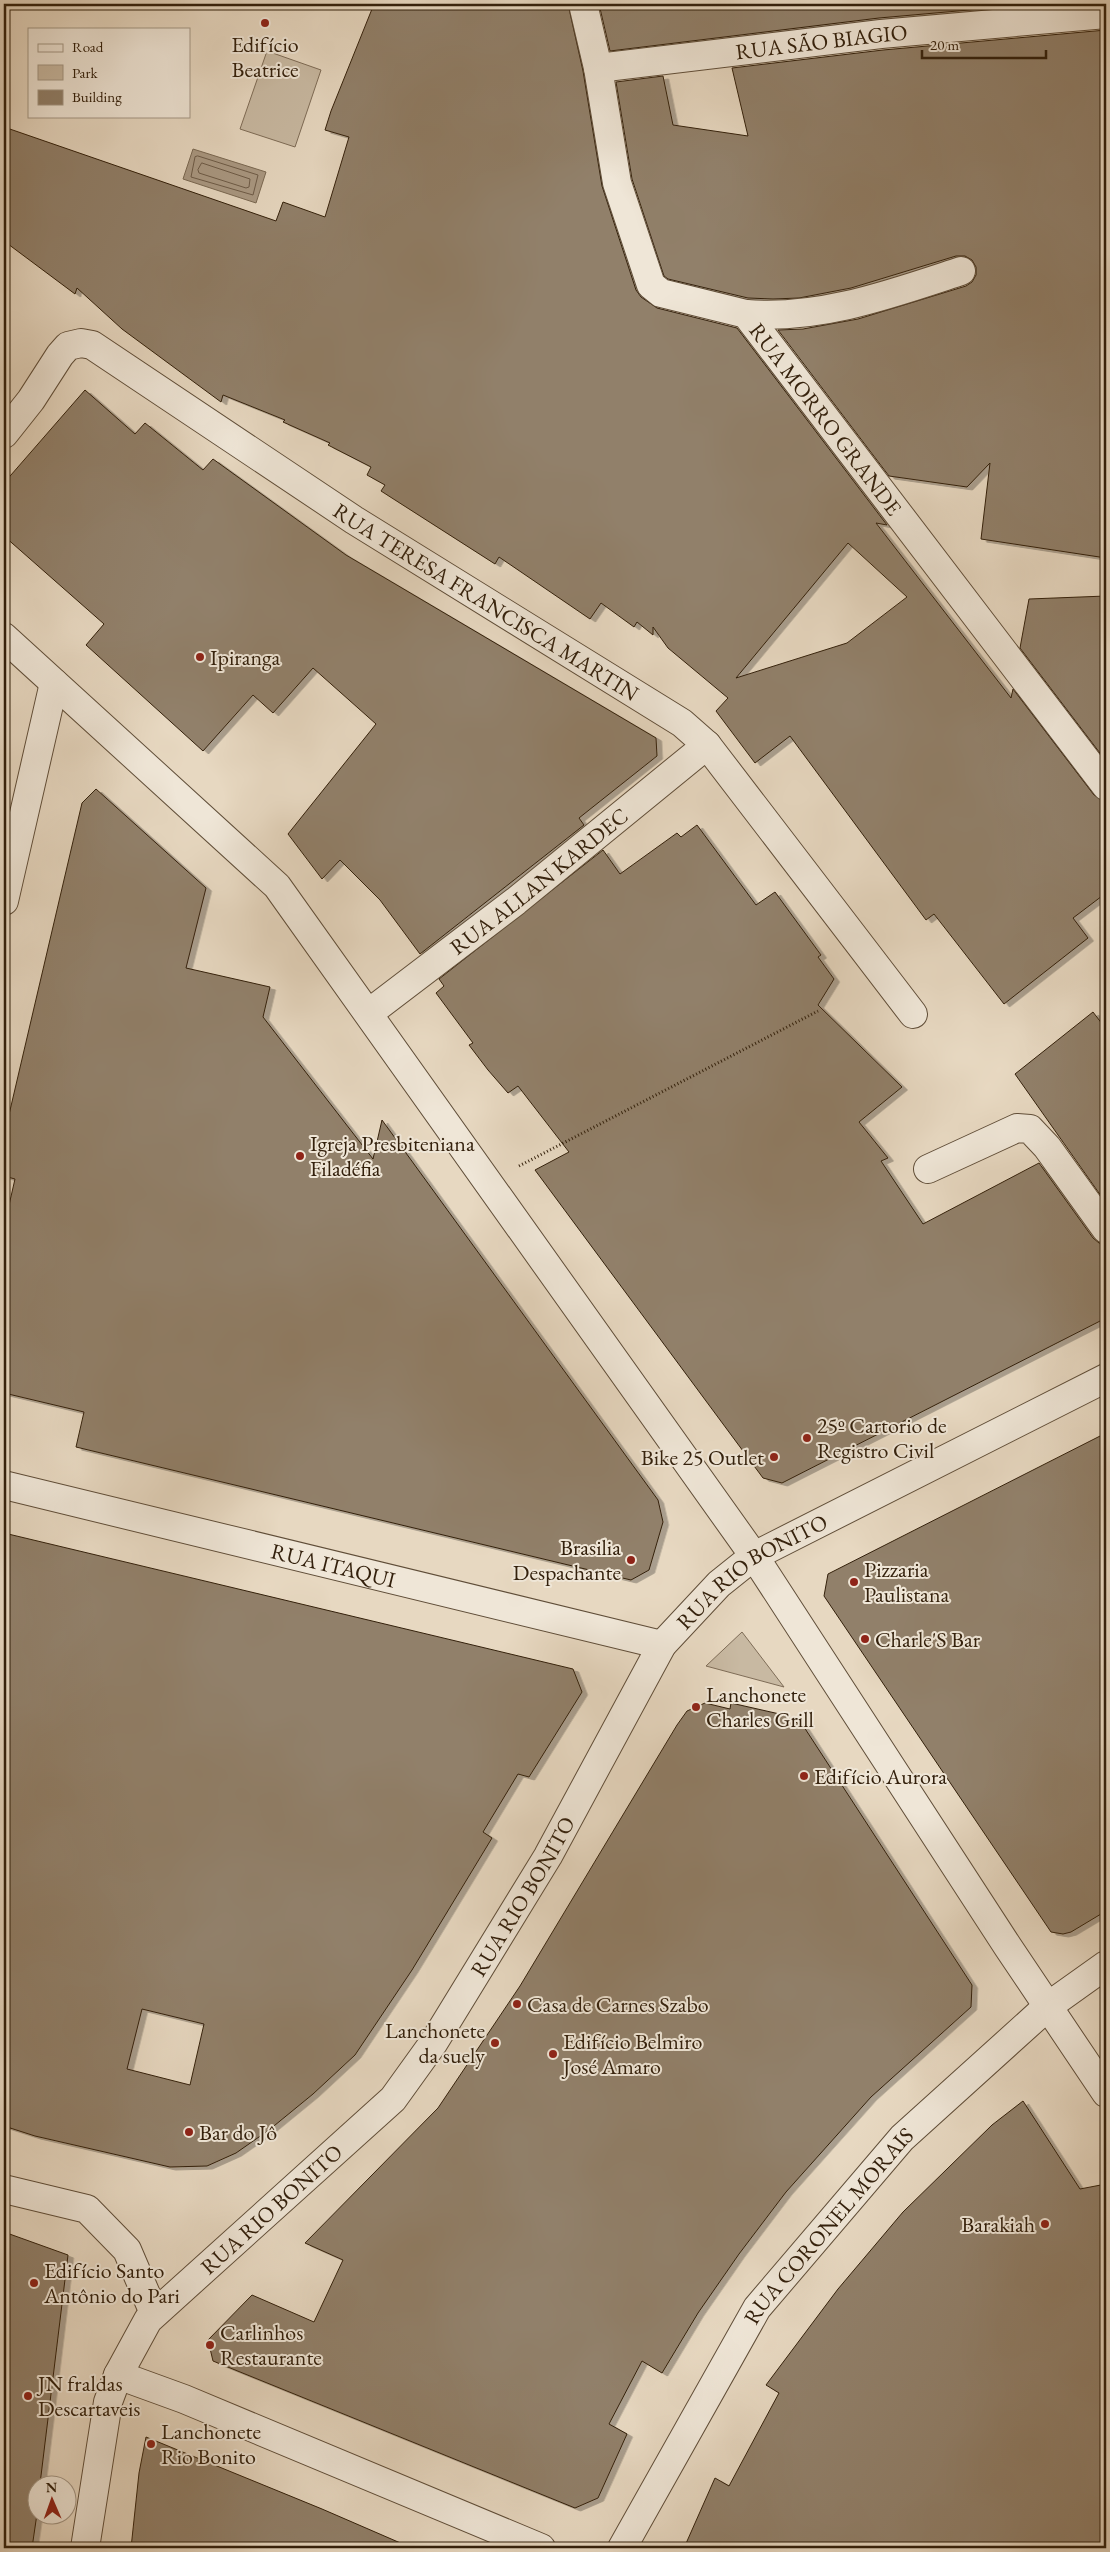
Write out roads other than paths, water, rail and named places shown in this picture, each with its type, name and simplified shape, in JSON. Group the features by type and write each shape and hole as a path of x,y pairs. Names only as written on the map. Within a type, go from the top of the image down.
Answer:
{"street":[{"name":"RUA MORRO GRANDE","path":"583,4 598,68 618,182 651,286 661,293 746,314 1106,786"},
{"name":"RUA SÃO BIAGIO","path":"598,68 882,34 1106,14"},
{"path":"746,314 792,315 827,311 961,271"},
{"name":"RUA TERESA FRANCISCA MARTIN","path":"4,434 68,346 81,343 92,345 354,520 682,723 707,745 913,1014"},
{"path":"4,637 278,886 754,1556 1047,2007 1106,2093"},
{"path":"4,901 54,682"},
{"name":"RUA ALLAN KARDEC","path":"368,1014 516,901 707,745"},
{"path":"928,1169 1017,1128 1030,1130 1047,1147 1106,1230"},
{"name":"RUA RIO BONITO","path":"85,2548 108,2402 118,2375 134,2342 154,2313 392,2099 440,2034 543,1865 662,1645 719,1584 754,1556 1106,1378"},
{"name":"RUA ITAQUI","path":"4,1484 662,1645"},
{"name":"RUA CORONEL MORAIS","path":"622,2548 757,2308 902,2138 1047,2007 1106,1965"},
{"path":"4,2189 87,2209 127,2250 154,2313"},
{"path":"118,2375 184,2399 542,2548"}],"water":[{"path":"193,149 266,172 256,203 183,179"}],"place":[{"name":"Edifício Beatrice","path":"265,23"},
{"name":"Ipiranga","path":"200,657"},
{"name":"Igreja Presbiteniana Filadéfia","path":"300,1156"},
{"name":"25º Cartorio de Registro Civil","path":"807,1438"},
{"name":"Bike 25 Outlet","path":"774,1457"},
{"name":"Brasilia Despachante","path":"631,1560"},
{"name":"Pizzaria Paulistana","path":"854,1582"},
{"name":"Charle'S Bar","path":"865,1639"},
{"name":"Lanchonete Charles Grill","path":"696,1707"},
{"name":"Edifício Aurora","path":"804,1776"},
{"name":"Casa de Carnes Szabo","path":"517,2004"},
{"name":"Lanchonete da suely","path":"495,2043"},
{"name":"Edifício Belmiro José Amaro","path":"553,2054"},
{"name":"Bar do Jô","path":"189,2132"},
{"name":"Barakiah","path":"1045,2224"},
{"name":"Edifício Santo Antônio do Pari","path":"34,2283"},
{"name":"Carlinhos Restaurante","path":"210,2345"},
{"name":"JN fraldas Descartaveis","path":"28,2396"},
{"name":"Lanchonete Rio Bonito","path":"151,2444"}]}
